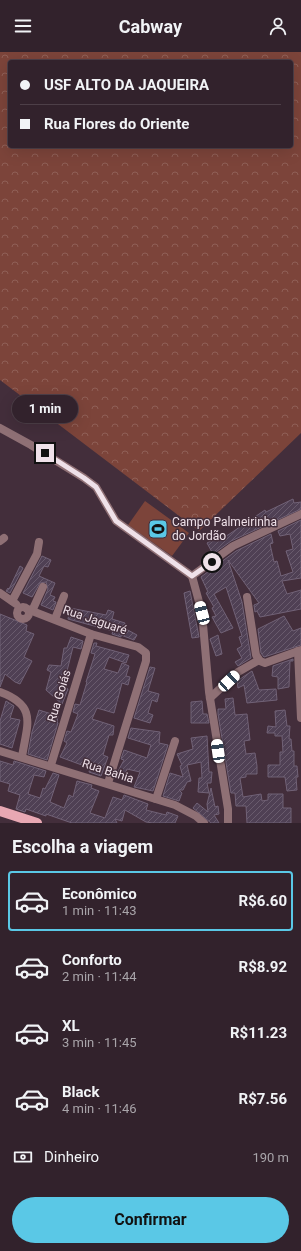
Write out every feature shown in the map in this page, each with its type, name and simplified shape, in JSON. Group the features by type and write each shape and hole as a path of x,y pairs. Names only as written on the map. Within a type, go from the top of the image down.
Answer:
{"main road":[{"path":"0,811 37,823"}],"street":[{"path":"0,428 31,445 96,487 116,521 192,576 202,613 210,698 228,809 228,823"},
{"path":"192,576 233,546 301,514"},
{"path":"12,602 37,554 39,542"},
{"path":"27,609 43,587"},
{"name":"Rua Jaguaré","path":"0,593 12,602 27,609 90,634 138,647 146,653 146,661 108,783"},
{"path":"55,620 64,596"},
{"path":"247,597 256,654 261,661"},
{"name":"Rua Goiás","path":"51,765 90,634"},
{"path":"210,698 238,672 261,661 300,651 301,718"},
{"path":"0,692 18,699 25,707 27,724 22,757"},
{"path":"156,799 175,741"},
{"name":"Rua Bahia","path":"0,751 51,765 156,799 186,810 204,823"}],"green space":[{"path":"0,52 301,52 301,433 199,531 0,380"},
{"name":"Campo Palmeirinha do Jordão","path":"145,501 189,533 172,556 128,525"}],"building":[{"path":"293,499 294,503 301,502 301,509 231,541 213,554 207,543 216,538 217,540 228,535 265,510 266,512"},
{"path":"301,520 301,578 282,581 287,594 301,590 301,609 260,617 257,611 255,612 254,605 259,603 228,560 242,602 251,658 238,666 235,662 242,658 237,649 242,646 239,637 242,636 226,587 214,594 233,628 221,633 212,617 216,616 212,608 214,607 206,593 208,592 201,577 236,551 271,534 273,543 270,544 274,562 277,561 281,576 293,572 286,551 293,549 290,534 280,536 278,531"},
{"path":"42,556 51,560 48,567 44,566 39,576 55,583 50,595 55,597 53,601 56,602 53,610 41,605 48,589 46,582 40,583 32,597 23,593"},
{"path":"20,566 23,568 10,593 6,591 8,588 9,589"},
{"path":"190,591 199,637 192,638 184,593"},
{"path":"70,608 106,615 108,610 114,612 112,619 125,623 124,628 137,635 134,640 121,635 121,637 112,634 113,631 68,619"},
{"path":"0,614 27,625 26,631 34,634 24,657 32,661 20,684 5,674 0,687"},
{"path":"284,616 293,631 301,628 301,645 264,657 261,653 258,629"},
{"path":"218,635 222,654 216,656 210,639"},
{"path":"71,637 83,641 81,649 73,647 63,687 68,689 62,704 46,690 51,672 47,670 49,665 61,666 64,648 67,648"},
{"path":"94,643 97,643 96,646 129,655 126,663 109,657 104,669 118,673 122,663 129,666 126,676 130,677 128,685 122,683 114,713 97,708 92,719 114,726 113,735 109,735 103,755 108,757 101,776 89,772 90,768 60,757 67,743 64,741 67,731 71,732 78,714 73,712 75,704 80,705 87,682 95,654 91,653"},
{"path":"293,659 293,661 290,661 289,687 278,689 278,677 272,676 273,666"},
{"path":"150,667 155,668 148,691 159,694 157,702 152,700 148,713 153,715 150,723 134,718"},
{"path":"252,671 259,690 276,689 277,700 247,703 244,685 238,688 237,681"},
{"path":"233,698 235,715 247,714 250,740 244,741 246,754 255,753 257,766 257,774 246,774 246,777 240,778 243,797 261,794 262,801 268,800 268,794 283,794 283,808 291,808 291,823 247,823 246,806 236,806 235,793 231,793 218,714 218,709 226,709 225,699"},
{"path":"6,701 14,706 10,718 20,720 12,748 0,744 0,721"},
{"path":"202,701 203,714 207,714 209,723 191,723 191,702"},
{"path":"39,710 58,716 58,723 47,760 28,754 32,732"},
{"path":"285,710 287,726 290,726 289,739 291,739 292,751 294,751 294,766 297,766 298,777 296,777 297,790 287,791 285,777 268,777 268,765 280,765 280,752 283,752 282,736 275,736 275,733 267,733 268,726 276,727 275,711"},
{"path":"131,728 160,732 159,743 168,745 153,791 134,787 140,772 127,769 123,778 116,775 124,760 121,759 124,750 147,758 151,745 128,738"},
{"path":"207,736 209,772 212,772 211,783 207,783 209,793 198,792 199,778 202,778 201,762 187,765 191,781 187,782 183,790 179,790 182,793 179,801 163,796 170,773 183,777 180,766 182,765 177,754 193,749 191,738"},
{"path":"0,761 13,765 14,761 46,771 44,777 34,775 28,794 40,798 43,788 45,789 53,773 59,775 50,802 64,808 69,795 73,797 77,781 92,785 91,788 99,791 90,813 105,818 113,797 122,800 124,795 148,804 146,810 166,815 167,812 178,816 175,823 153,823 146,822 125,810 122,821 115,819 117,823 72,823 26,809 25,812 16,809 20,795 8,791 10,784 0,781"},
{"path":"211,788 215,807 218,806 219,814 214,815 219,823 211,823 193,808 197,803 208,812 207,804"}],"place":[{"name":"Campo Palmeirinha do Jordão","path":"158,529"}],"route":[{"path":"45,453 96,487 112,517 128,532 192,576 212,562"}]}
